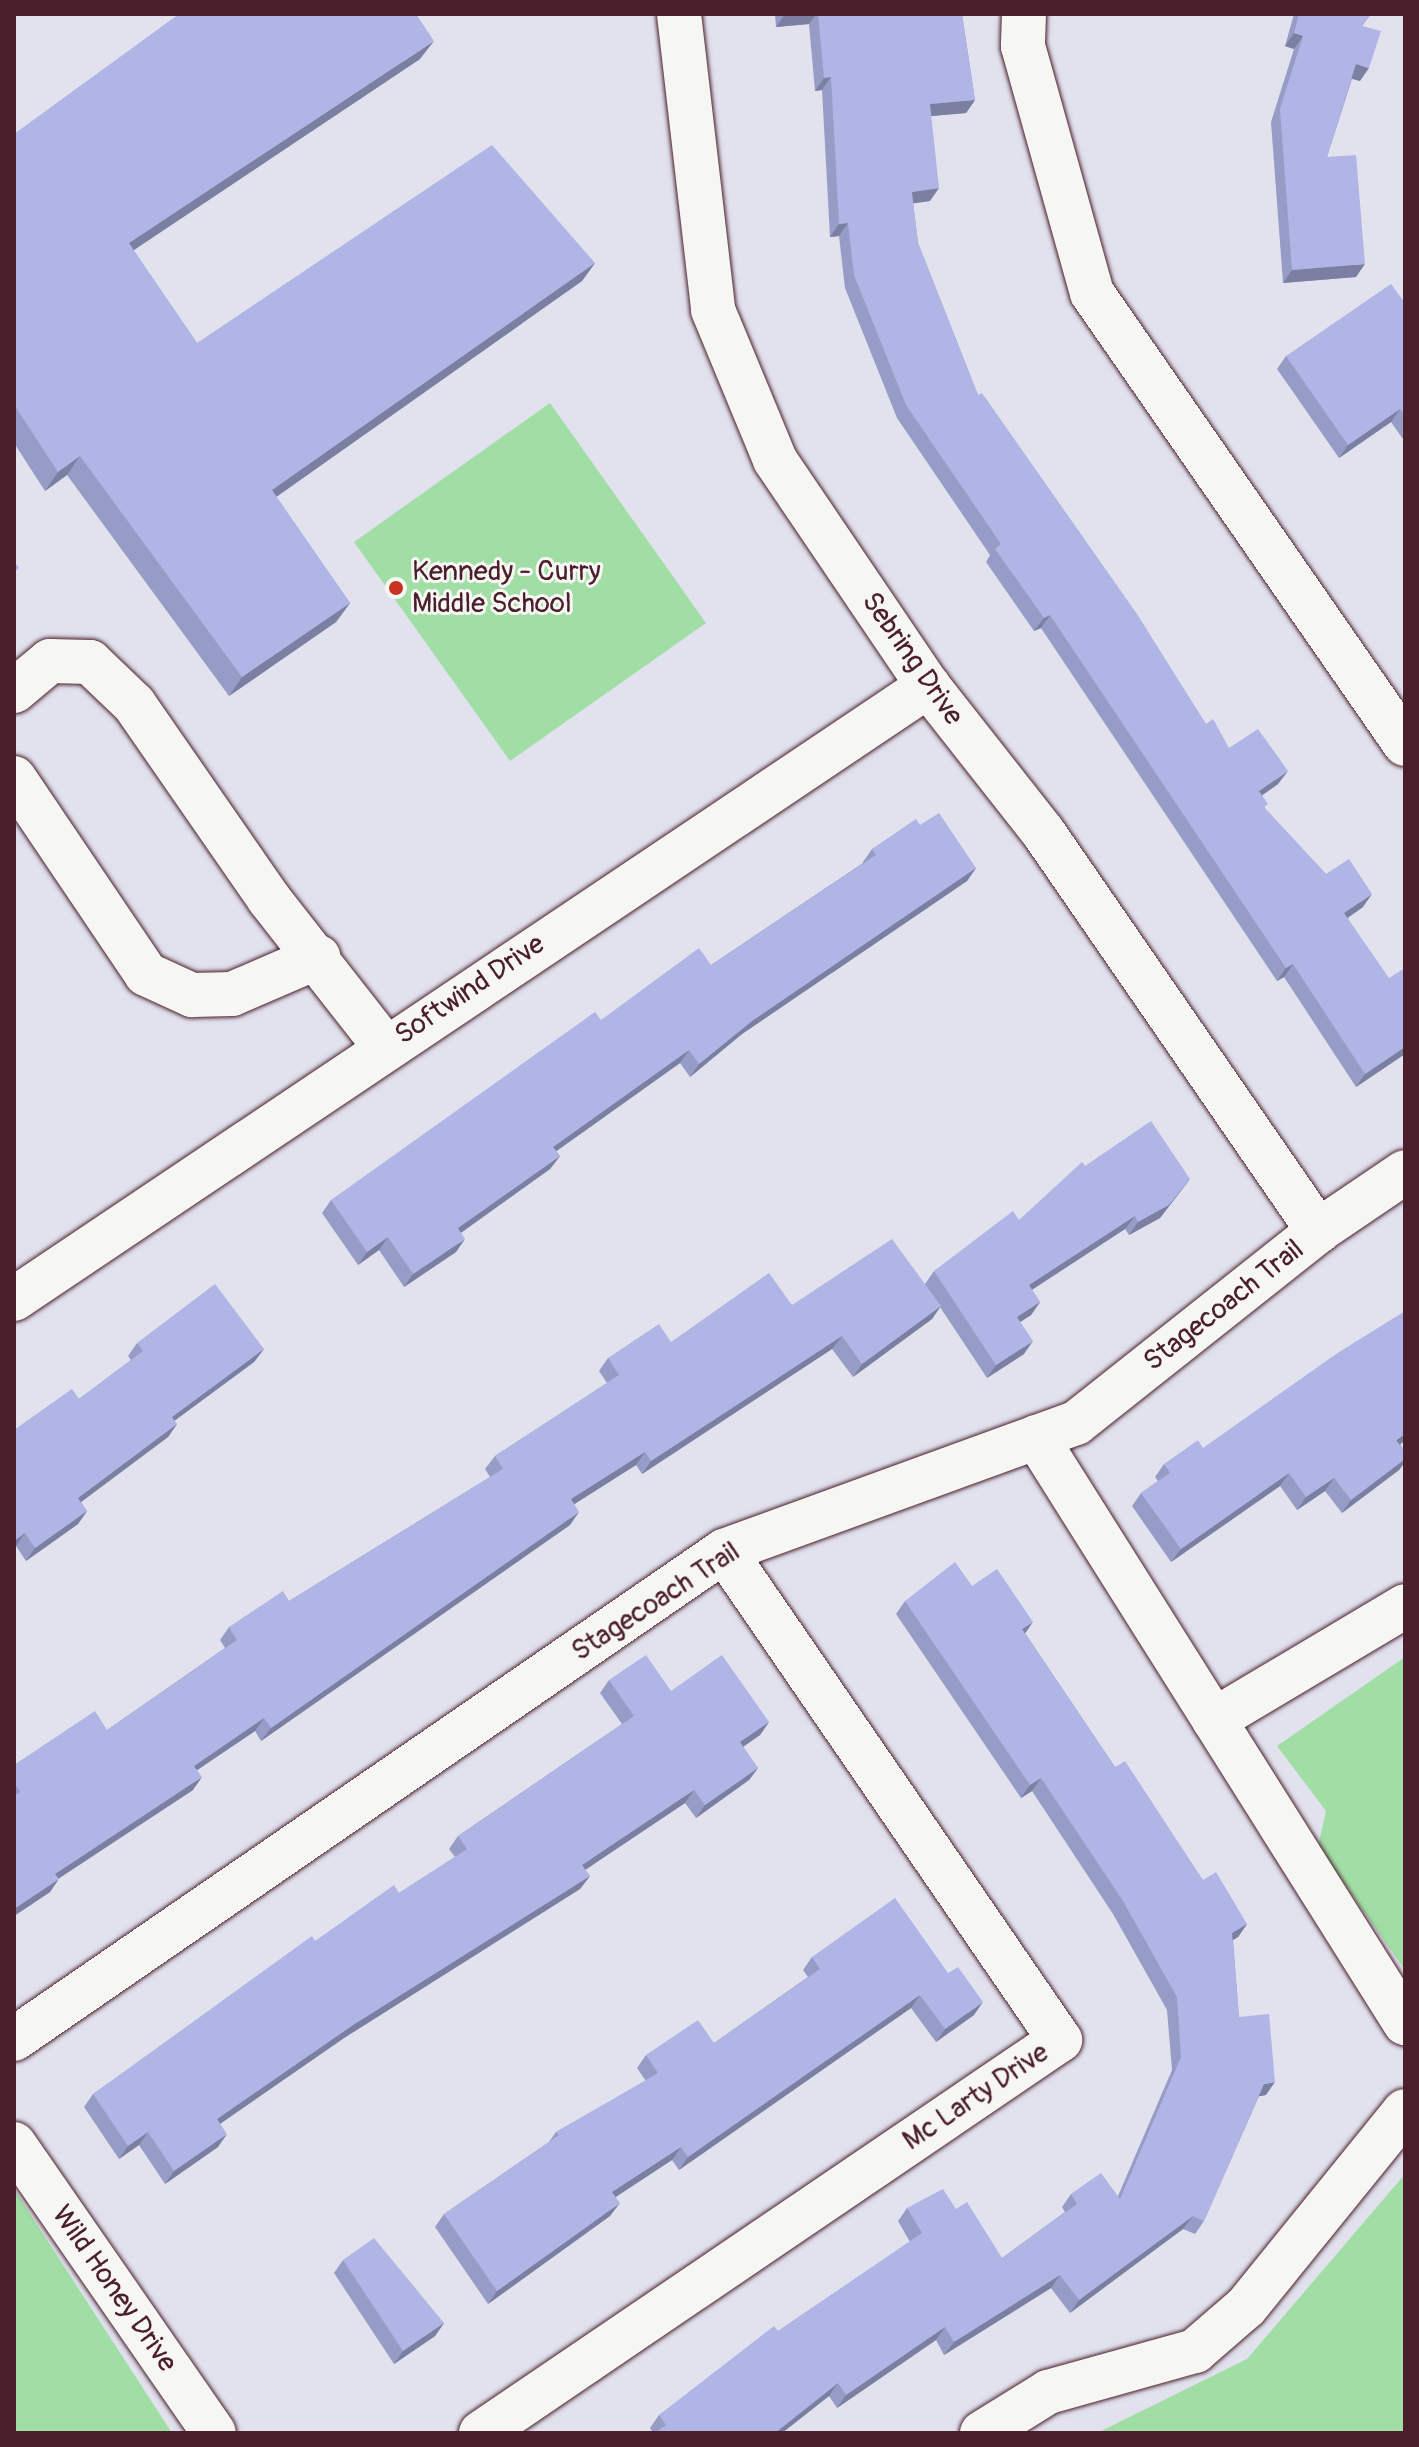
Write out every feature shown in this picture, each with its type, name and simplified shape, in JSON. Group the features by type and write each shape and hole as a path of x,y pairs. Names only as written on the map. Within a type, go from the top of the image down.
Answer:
{"street":[{"name":"Sebring Drive","path":"679,14 713,310 775,460 928,686 1043,832 1318,1231"},
{"path":"1024,14 1023,46 1092,293 1405,744"},
{"path":"14,691 50,661 90,662 134,704 269,899 318,957 385,1047"},
{"name":"Softwind Drive","path":"14,1299 385,1047 928,686"},
{"path":"14,778 146,974 192,995 232,994 318,957"},
{"name":"Stagecoach Trail","path":"14,2039 724,1551 1076,1423 1318,1231 1405,1172"},
{"path":"1036,1437 1405,2023"},
{"name":"Mc Larty Drive","path":"481,2433 1060,2040 724,1551"},
{"path":"1214,1720 1405,1606"},
{"path":"982,2433 1048,2392 1195,2351 1246,2307 1405,2111"},
{"name":"Wild Honey Drive","path":"14,2144 214,2433"}],"green space":[{"path":"550,403 706,623 510,761 354,542"},
{"path":"1405,1657 1405,1970 1318,1847 1326,1811 1277,1746"},
{"path":"1405,2174 1405,2433 1097,2433 1247,2359"},
{"path":"14,2189 172,2433 14,2433"}],"building":[{"path":"179,14 416,14 434,41 129,243 197,343 492,145 595,263 272,490 350,603 242,677 80,456 58,472 14,407 14,134"},
{"path":"818,14 962,14 975,100 930,104 939,188 912,192 918,243 978,395 982,393 1137,614 1206,724 1213,719 1229,748 1258,729 1288,771 1259,791 1268,804 1264,807 1326,874 1349,859 1372,894 1344,913 1389,978 1405,968 1405,1047 1365,1074 1293,964 1286,968 1050,615 1044,618 995,549 1001,544 906,405 854,275 848,223 839,224 831,77 824,78"},
{"path":"1299,14 1371,14 1362,26 1381,31 1369,68 1356,64 1327,157 1356,155 1365,264 1292,270 1280,109 1303,36 1294,33"},
{"path":"1391,284 1405,303 1405,416 1400,409 1348,445 1286,356"},
{"path":"939,813 976,868 752,1021 699,1064 689,1050 553,1147 560,1156 458,1228 465,1239 413,1274 388,1237 367,1252 331,1200 595,1012 601,1020 699,948 711,965 876,855 872,849 916,819 920,825"},
{"path":"1151,1121 1190,1179 1169,1205 1138,1222 1135,1216 1029,1285 1040,1302 1017,1317 1033,1341 996,1365 934,1271 1013,1211 1019,1220 1082,1162 1085,1166"},
{"path":"892,1239 941,1306 862,1364 842,1336 651,1461 645,1452 571,1499 579,1512 271,1728 264,1718 194,1766 202,1777 55,1874 59,1879 14,1909 14,1796 20,1792 14,1782 14,1765 95,1711 107,1730 237,1640 229,1627 283,1591 289,1601 503,1469 495,1456 619,1375 608,1358 659,1324 671,1342 769,1273 792,1305"},
{"path":"215,1284 264,1349 172,1417 177,1424 78,1498 87,1511 35,1548 25,1533 14,1541 14,1430 72,1389 79,1399 143,1351 137,1343"},
{"path":"1405,1311 1405,1434 1396,1440 1405,1452 1405,1459 1351,1500 1334,1478 1306,1497 1289,1473 1181,1549 1141,1493 1170,1473 1164,1464 1198,1440 1203,1448 1336,1354"},
{"path":"955,1562 972,1586 997,1569 1033,1622 1022,1629 1115,1767 1125,1761 1203,1880 1216,1872 1247,1924 1232,1933 1239,2017 1269,2014 1275,2082 1264,2084 1204,2221 1193,2216 1079,2300 1060,2275 954,2342 945,2327 846,2395 838,2383 775,2433 655,2433 666,2425 659,2415 774,2326 778,2331 922,2233 907,2208 943,2189 956,2209 967,2202 1002,2258 1077,2204 1071,2194 1101,2173 1120,2199 1181,2057 1177,1997 1123,1901 1041,1778 1030,1785 905,1601"},
{"path":"646,1655 671,1691 722,1655 769,1722 740,1742 758,1768 705,1805 694,1790 582,1865 590,1876 353,2025 217,2119 227,2134 174,2171 148,2132 128,2146 93,2094 312,1936 315,1941 394,1885 399,1893 467,1849 458,1836 634,1716 609,1680"},
{"path":"895,1898 948,1973 958,1967 983,2002 945,2029 920,1995 688,2157 681,2147 612,2192 620,2203 497,2291 444,2214 559,2135 556,2132 658,2073 646,2055 698,2020 714,2043 820,1969 812,1957"},
{"path":"374,2238 444,2323 403,2351 343,2260"}],"place":[{"name":"Kennedy - Curry Middle School","path":"396,588"}]}
